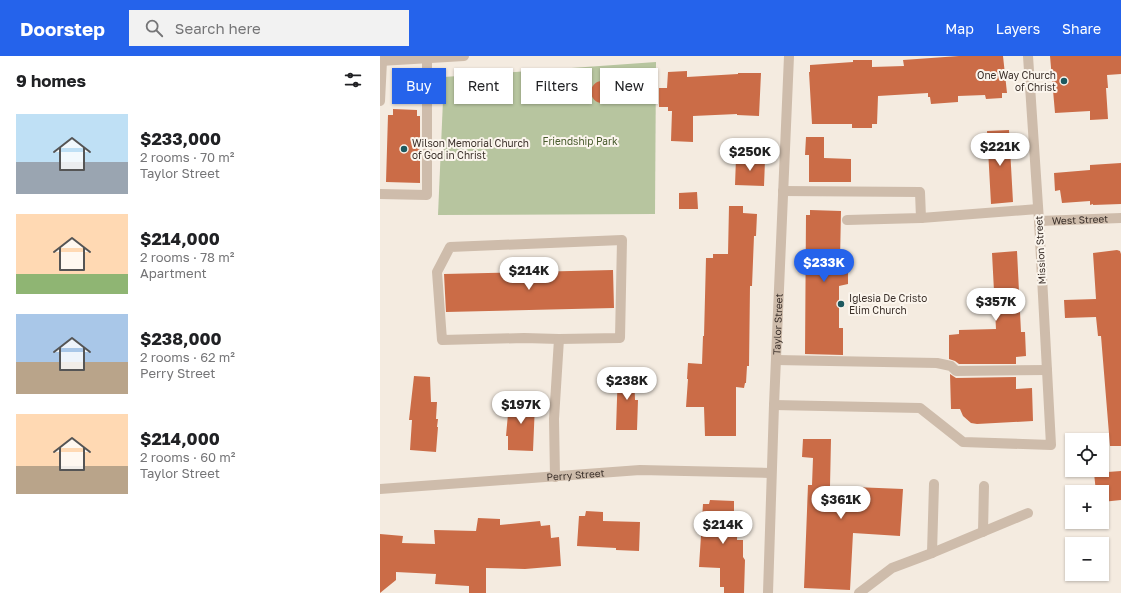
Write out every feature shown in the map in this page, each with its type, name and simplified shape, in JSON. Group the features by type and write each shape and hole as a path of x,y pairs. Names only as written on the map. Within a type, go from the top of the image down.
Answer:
{"street":[{"path":"380,101 381,61 464,56"},
{"name":"Taylor Street","path":"768,593 771,473 789,56"},
{"name":"Mission Street","path":"774,405 920,408 963,442 1051,445 1039,221 1028,56"},
{"path":"380,194 427,195 427,58"},
{"path":"783,191 920,192 921,218"},
{"path":"847,220 921,218 1038,209"},
{"name":"West Street","path":"1039,221 1121,218"},
{"path":"622,240 620,338 559,339 524,338 442,340 437,272 450,247 622,240"},
{"path":"555,477 554,419 559,339"},
{"path":"776,360 937,363 951,366 956,371 1047,370"},
{"name":"Perry Street","path":"380,489 640,470 771,473"},
{"path":"932,553 934,484"},
{"path":"983,532 984,486"},
{"path":"859,593 892,568 1028,513"}],"green space":[{"name":"Friendship Park","path":"656,62 656,68 600,68 600,104 656,104 655,214 438,215 443,104 446,104 446,77 454,76 454,104 513,104 513,72 521,72 521,104 592,104 592,68 571,68"}],"building":[{"path":"959,56 1003,56 1007,93 1002,93 1002,98 986,99 985,95 958,96 958,102 931,104 928,93 878,96 877,124 872,124 872,128 852,128 852,124 812,124 809,72 810,65 853,62 853,60 872,60 872,67 904,66 903,60"},
{"path":"1050,56 1121,56 1121,74 1107,75 1108,88 1106,88 1108,119 1090,120 1090,111 1055,113"},
{"path":"687,71 687,77 738,73 761,73 759,116 737,114 693,116 693,142 671,141 672,111 668,111 668,107 659,107 659,88 667,88 668,72"},
{"path":"600,82 600,102 594,100 592,96 592,88 594,84"},
{"name":"Wilson Memorial Church of God in Christ","path":"393,109 417,110 417,116 420,116 420,183 386,182 388,115 393,115"},
{"path":"1009,130 1013,202 991,204 987,131"},
{"path":"806,137 824,137 824,158 851,159 851,182 809,182 809,155 805,155"},
{"path":"736,158 765,160 764,186 735,185"},
{"path":"1121,163 1121,204 1090,205 1090,201 1062,203 1060,190 1055,191 1054,173 1090,170 1090,165"},
{"path":"697,192 698,209 679,209 679,193"},
{"path":"729,206 743,206 743,213 757,214 756,236 754,236 752,286 750,286 749,366 747,366 746,383 744,388 736,387 736,436 705,436 704,407 686,407 688,363 702,364 706,258 713,258 713,254 728,254"},
{"path":"810,210 841,211 840,260 845,260 845,270 848,270 848,284 839,286 839,328 843,328 843,355 805,354 806,215 810,215"},
{"path":"1117,250 1120,251 1121,254 1121,446 1110,446 1101,336 1098,336 1096,317 1065,318 1064,300 1096,299 1093,253"},
{"path":"1017,251 1021,332 1025,332 1026,356 1016,357 1016,364 959,364 949,359 949,335 959,334 959,330 996,329 992,253"},
{"path":"613,270 614,308 446,312 444,274"},
{"path":"618,368 634,368 635,400 638,400 637,430 616,430"},
{"path":"950,374 956,378 1016,377 1016,389 1032,388 1033,421 971,423 963,416 960,409 951,409"},
{"path":"414,376 430,377 431,402 437,402 436,419 438,419 438,427 436,452 410,450 412,420 409,420"},
{"path":"516,398 533,399 533,404 535,404 533,451 508,450 508,436 506,436 509,403 516,403"},
{"path":"803,439 831,439 830,486 903,489 900,536 853,533 850,590 804,588 808,485 812,485 813,458 802,457"},
{"path":"1121,471 1121,500 1109,501 1109,485 1095,485 1094,477 1109,477 1109,472"},
{"path":"710,500 734,501 734,512 738,512 737,540 743,540 743,557 745,560 744,593 724,593 724,587 720,587 720,568 699,567 703,504 709,504"},
{"path":"586,511 603,512 603,521 640,522 639,551 577,546 579,516 585,516"},
{"path":"478,518 500,519 500,525 540,521 541,526 550,525 551,538 559,537 561,566 525,569 486,568 486,593 469,593 469,586 435,584 436,574 396,572 396,580 380,593 380,534 403,536 402,543 435,544 434,530 476,531"}],"place":[{"name":"One Way Church of Christ","path":"1064,81"},
{"name":"Wilson Memorial Church of God in Christ","path":"404,149"},
{"name":"Iglesia De Cristo Elim Church","path":"841,304"}]}
